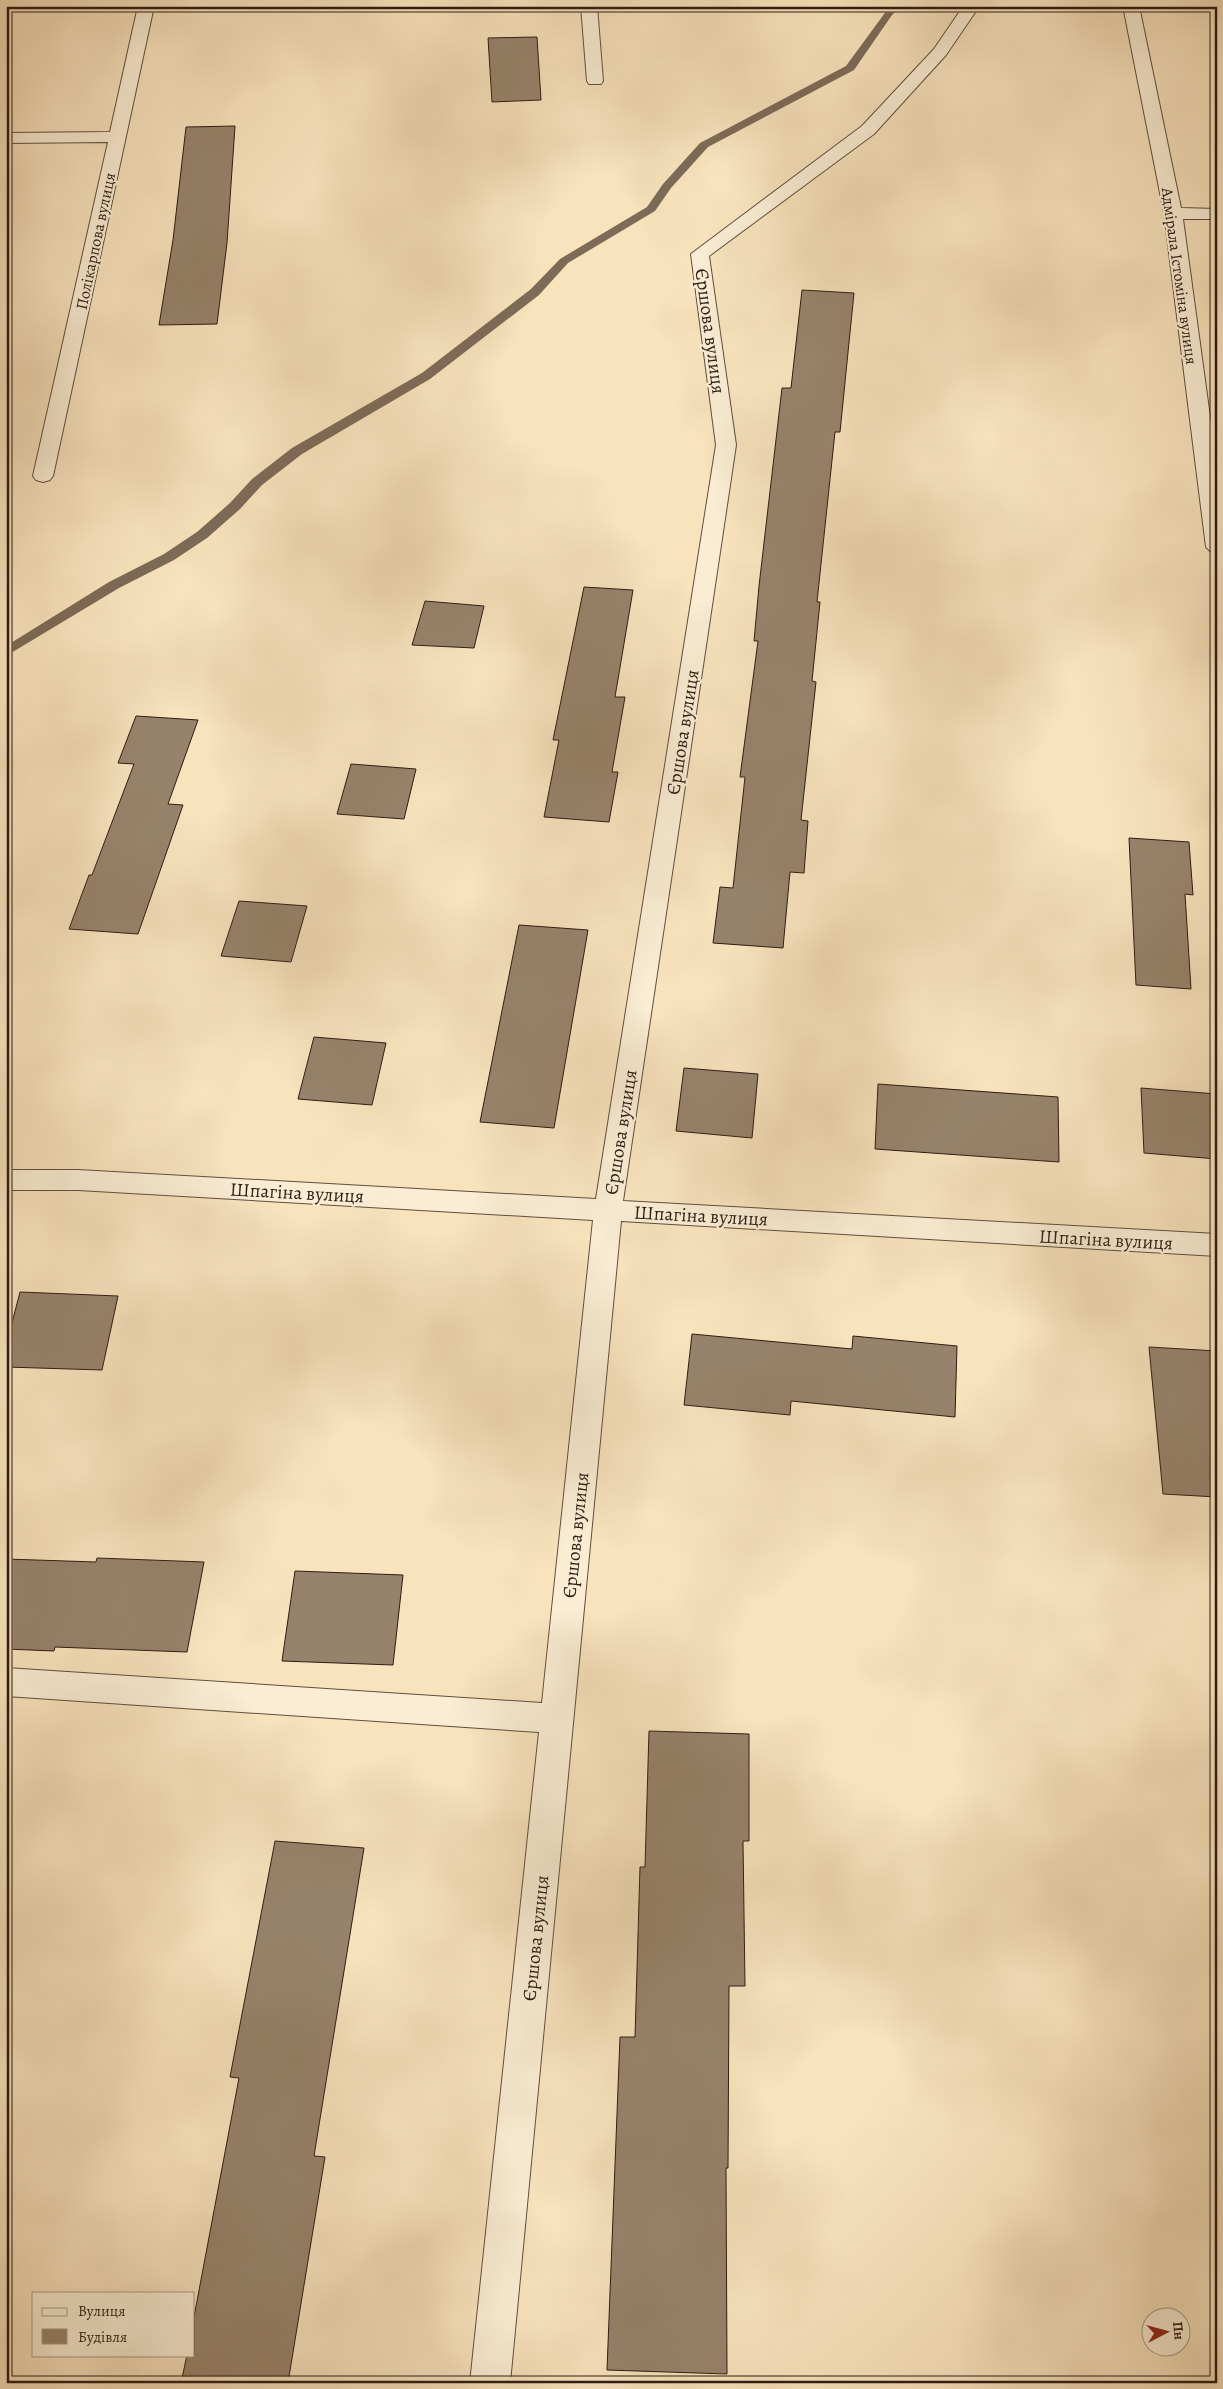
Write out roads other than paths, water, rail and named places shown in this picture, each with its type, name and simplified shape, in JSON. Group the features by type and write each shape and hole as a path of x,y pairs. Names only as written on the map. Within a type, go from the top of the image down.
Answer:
{"street":[{"name":"Полікарпова вулиця","path":"43,476 146,6"},
{"path":"589,6 595,81"},
{"name":"Єршова вулиця","path":"490,2383 608,1210 726,445 700,254 868,130 940,52 968,11 968,6"},
{"name":"Адмірала Істоміна вулиця","path":"1130,6 1173,213 1217,548"},
{"path":"6,138 117,137"},
{"path":"1173,213 1217,214"},
{"name":"Шпагіна вулиця","path":"6,1180 78,1180 1217,1245"},
{"path":"6,1682 557,1719"}],"waterway":[{"path":"6,652 114,585 169,557 202,535 235,506 257,482 297,451 426,376 535,292 564,261 651,209 667,186 704,145 812,90 850,68 888,13 896,6"}]}
